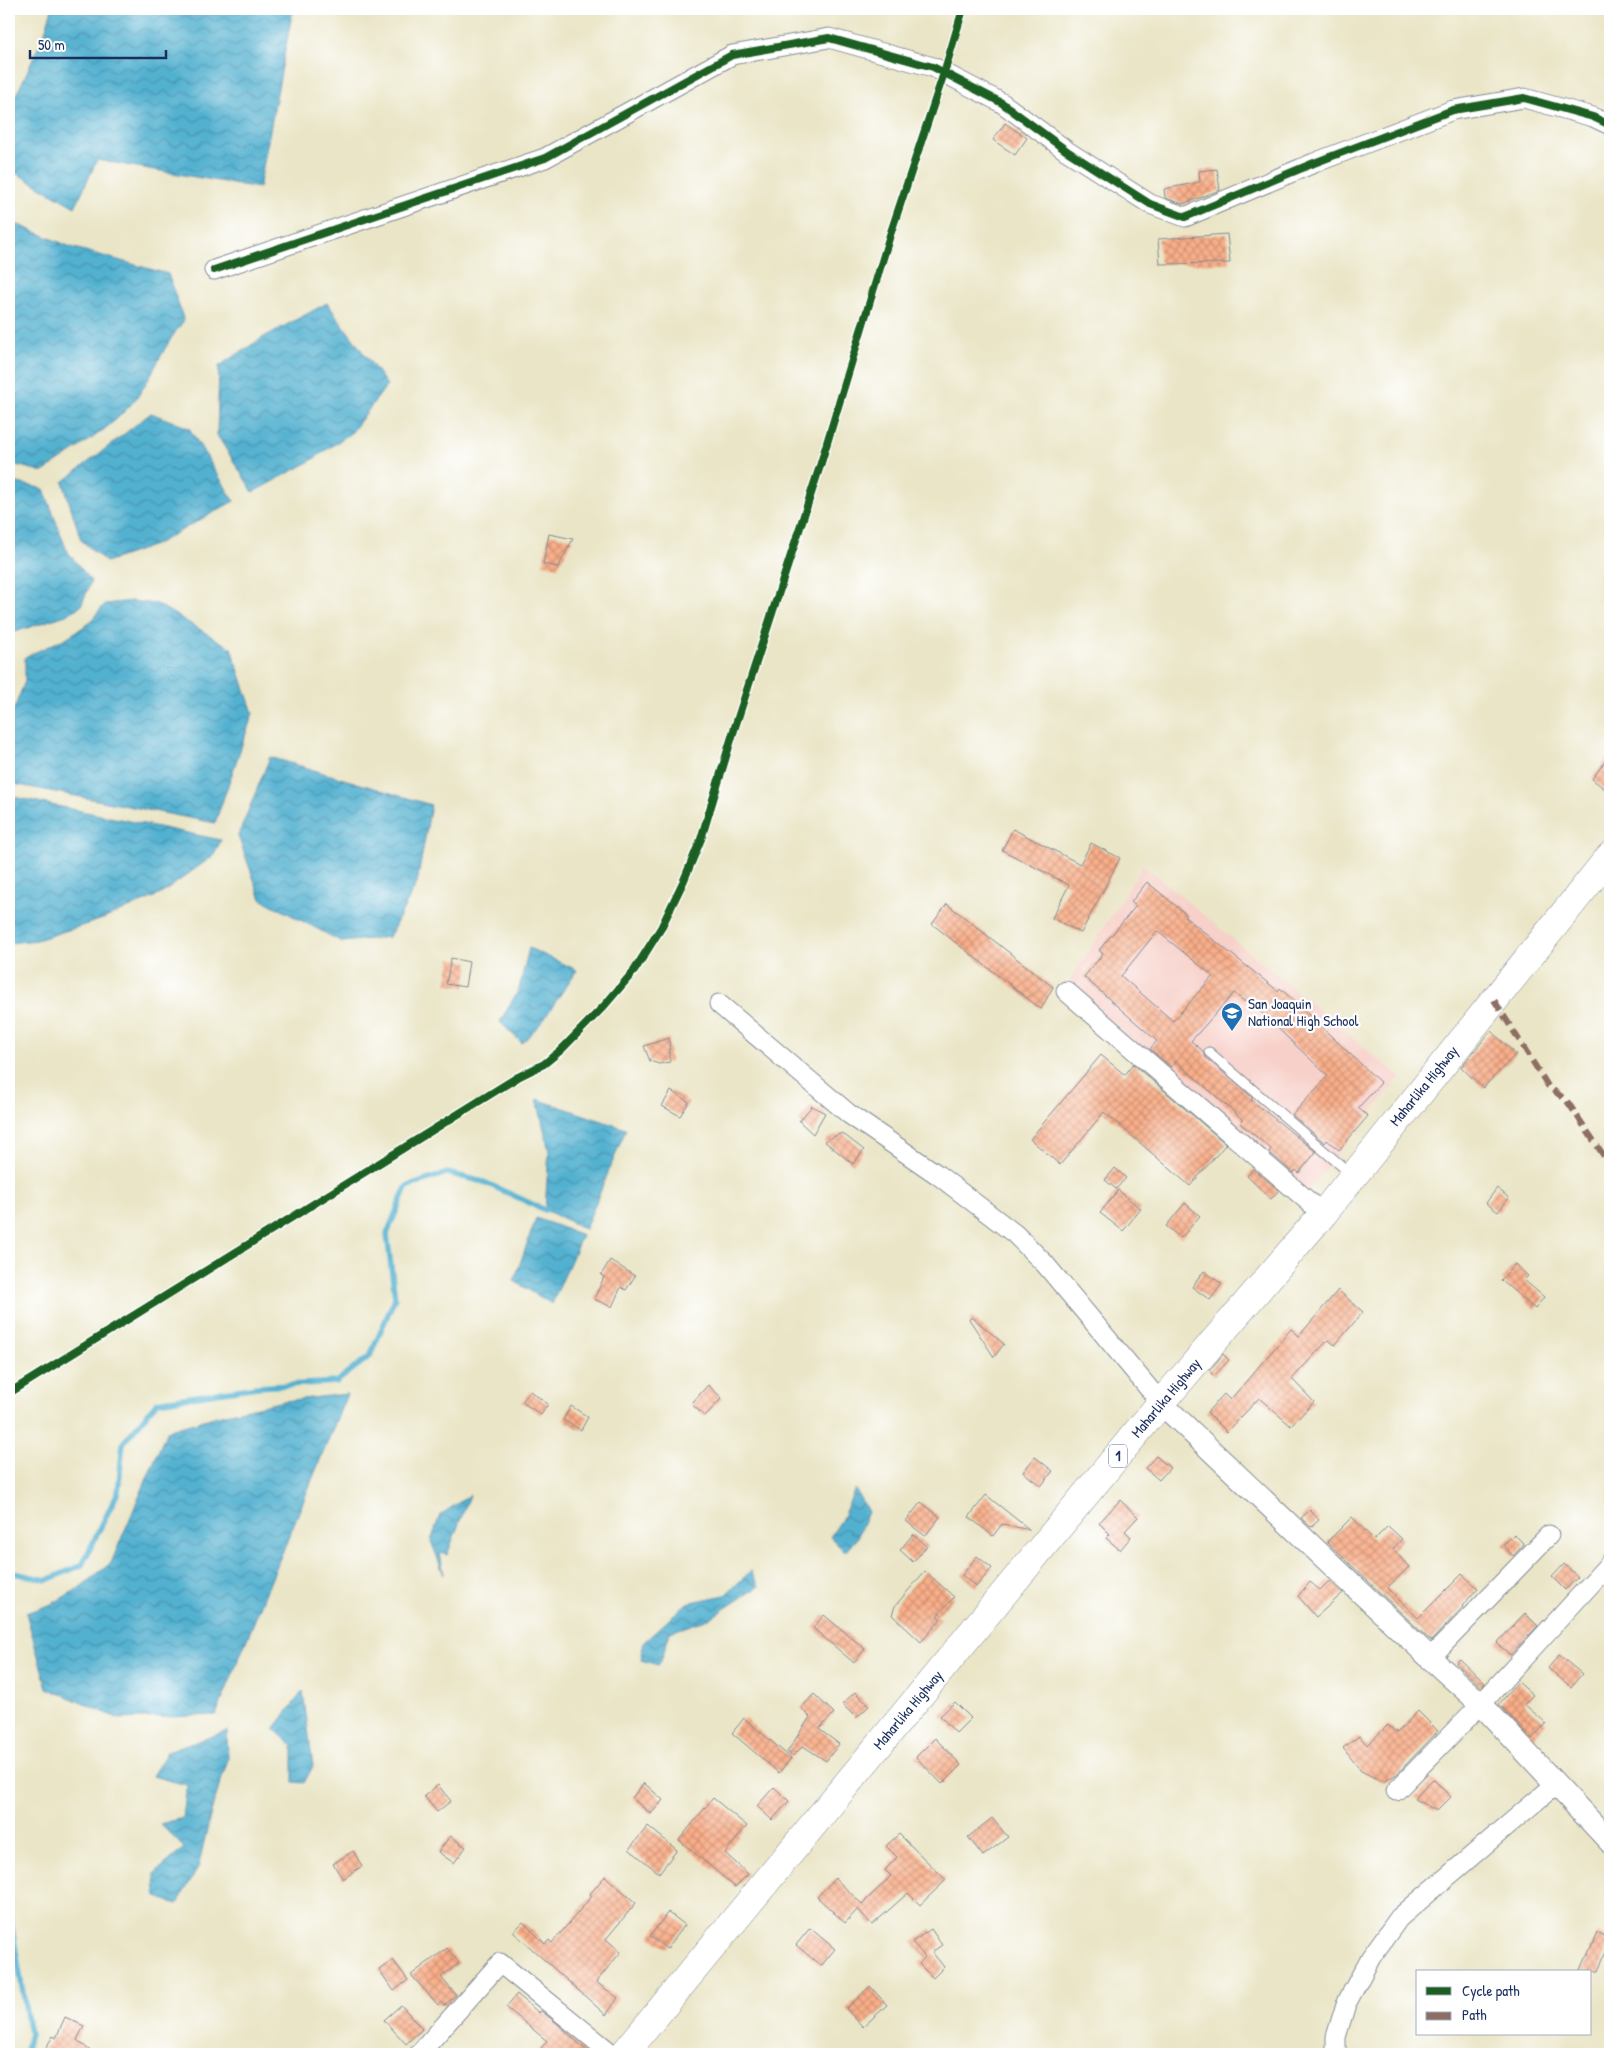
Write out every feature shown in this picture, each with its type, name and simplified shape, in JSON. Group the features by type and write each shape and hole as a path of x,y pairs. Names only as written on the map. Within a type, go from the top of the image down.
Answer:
{"highway":[{"name":"Maharlika Highway","path":"624,2054 1161,1404 1323,1214 1610,856"}],"street":[{"path":"214,270 546,158 732,55 829,38 938,70 1002,103 1067,151 1150,204 1185,217 1314,163 1453,110 1524,98 1593,116 1610,125"},
{"path":"1066,991 1323,1214"},
{"path":"718,1004 849,1114 938,1176 1016,1234 1046,1264 1161,1404 1481,1704 1610,1842"},
{"path":"1430,1658 1549,1535"},
{"path":"1396,1791 1481,1704 1610,1563"},
{"path":"1336,2054 1336,2037 1346,2004 1371,1957 1399,1918 1556,1784"},
{"path":"419,2054 500,1963 612,2054"}],"lane":[{"path":"1209,1052 1353,1175"}],"shaded area":[{"name":"San Joaquin National High School","path":"1143,865 1400,1077 1304,1195 1067,986"}],"water":[{"path":"52,9 293,9 259,188 97,160 75,207 9,169 9,111 44,35"},
{"path":"9,221 71,247 168,274 184,321 171,339 138,396 128,408 106,428 43,472 9,463"},
{"path":"327,303 387,385 352,432 309,462 253,492 217,435 219,366 264,337"},
{"path":"151,413 189,428 234,501 155,545 106,562 81,540 63,482"},
{"path":"9,481 44,489 67,551 91,581 81,606 66,615 9,634"},
{"path":"131,601 157,604 231,648 253,713 215,823 9,783 9,722 25,681 25,657 66,638 88,624 105,604"},
{"path":"270,757 431,805 417,883 389,937 342,942 261,899 238,836"},
{"path":"9,796 221,840 214,855 161,894 103,919 37,940 9,943"},
{"path":"529,948 577,970 542,1022 522,1043 500,1022 519,989"},
{"path":"537,1099 626,1129 585,1229 545,1210 549,1151"},
{"path":"536,1218 582,1235 552,1304 514,1281"},
{"path":"347,1394 216,1715 120,1719 47,1688 26,1613 52,1604 79,1588 111,1563 167,1431 217,1416 284,1401"},
{"path":"855,1489 868,1512 857,1538 845,1552 830,1537 842,1519"},
{"path":"470,1495 447,1555 440,1553 444,1575 431,1541 440,1515"},
{"path":"751,1571 759,1586 709,1619 670,1632 658,1665 641,1660 643,1643 687,1603 725,1595"},
{"path":"303,1691 313,1766 304,1783 293,1782 293,1746 274,1729"},
{"path":"227,1731 228,1759 211,1812 198,1868 177,1904 156,1897 155,1873 184,1848 160,1824 183,1818 187,1785 152,1776 167,1752"}],"building":[{"path":"1005,123 1027,138 1015,155 993,140"},
{"path":"1217,169 1220,190 1183,204 1165,198 1164,189 1200,182 1199,171"},
{"path":"1227,234 1230,263 1160,264 1158,239"},
{"path":"549,534 573,539 558,567 543,564"},
{"path":"1610,755 1610,793 1592,779"},
{"path":"1013,829 1080,864 1091,843 1120,858 1081,933 1052,918 1069,885 1002,850"},
{"path":"1147,882 1187,915 1185,917 1278,991 1280,988 1381,1083 1358,1108 1368,1116 1339,1150 1327,1140 1325,1143 1292,1115 1328,1076 1247,999 1245,1002 1234,993 1191,1041 1203,1051 1205,1057 1253,1098 1251,1100 1316,1152 1299,1173 1296,1170 1293,1173 1269,1152 1271,1149 1240,1123 1243,1120 1176,1061 1171,1067 1150,1049 1157,1041 1084,977 1103,954 1099,950 1136,906 1131,902","holes":["1157,931 1213,976 1173,1021 1121,976"]},
{"path":"947,904 1053,987 1041,1009 932,924"},
{"path":"451,958 469,962 465,987 446,984"},
{"path":"1491,1031 1516,1054 1483,1088 1461,1067"},
{"path":"669,1038 670,1062 659,1064 650,1061 644,1046"},
{"path":"1101,1055 1125,1075 1133,1064 1226,1144 1190,1186 1104,1112 1060,1165 1030,1139"},
{"path":"671,1091 689,1102 680,1116 662,1106"},
{"path":"812,1106 825,1113 813,1134 799,1121"},
{"path":"842,1133 864,1150 853,1164 824,1141"},
{"path":"1115,1168 1126,1178 1116,1189 1105,1180"},
{"path":"1253,1169 1279,1190 1271,1199 1247,1176"},
{"path":"1497,1188 1509,1198 1498,1212 1486,1203"},
{"path":"1118,1190 1141,1209 1123,1231 1100,1213"},
{"path":"1185,1203 1200,1216 1181,1238 1166,1226"},
{"path":"610,1260 635,1276 626,1290 621,1287 612,1307 594,1299 604,1277 601,1275"},
{"path":"1515,1264 1528,1276 1524,1280 1544,1297 1535,1309 1501,1280"},
{"path":"1204,1271 1222,1284 1210,1300 1192,1287"},
{"path":"1338,1290 1363,1312 1335,1345 1328,1340 1292,1379 1314,1402 1291,1426 1259,1398 1227,1432 1207,1412 1224,1394 1230,1400 1291,1329 1299,1336"},
{"path":"972,1317 1004,1344 994,1357 969,1319"},
{"path":"1223,1354 1229,1360 1214,1376 1209,1371"},
{"path":"708,1385 722,1398 705,1416 691,1404"},
{"path":"530,1391 548,1404 541,1415 522,1402"},
{"path":"571,1406 588,1417 581,1430 563,1420"},
{"path":"1156,1456 1170,1468 1159,1480 1145,1468"},
{"path":"1035,1457 1053,1471 1041,1486 1023,1472"},
{"path":"986,1495 1030,1530 1002,1524 993,1536 969,1517"},
{"path":"1120,1500 1138,1517 1125,1531 1131,1537 1120,1550 1106,1538 1110,1534 1099,1523"},
{"path":"921,1502 940,1517 925,1536 906,1521"},
{"path":"1310,1510 1319,1520 1311,1527 1301,1518"},
{"path":"1352,1517 1374,1540 1388,1526 1402,1539 1393,1549 1409,1567 1387,1588 1418,1618 1462,1574 1478,1588 1431,1641 1327,1542"},
{"path":"913,1534 927,1546 913,1562 900,1550"},
{"path":"1514,1534 1524,1544 1513,1556 1503,1545"},
{"path":"977,1556 992,1568 976,1587 962,1575"},
{"path":"1564,1564 1578,1577 1565,1590 1552,1577"},
{"path":"925,1571 954,1597 937,1616 941,1619 921,1642 892,1615 895,1606"},
{"path":"1329,1581 1343,1593 1316,1617 1298,1596 1310,1582 1320,1590"},
{"path":"1525,1613 1538,1626 1510,1655 1497,1643"},
{"path":"824,1615 865,1649 854,1663 813,1628"},
{"path":"1559,1655 1582,1674 1571,1687 1548,1668"},
{"path":"1460,1659 1485,1683 1482,1687 1456,1663"},
{"path":"1518,1682 1533,1695 1524,1704 1546,1723 1532,1739 1499,1704"},
{"path":"855,1692 869,1706 856,1718 842,1704"},
{"path":"814,1694 834,1713 819,1729 839,1744 826,1761 803,1746 793,1756 787,1752 810,1717 801,1708"},
{"path":"955,1702 971,1718 956,1733 940,1716"},
{"path":"1418,1711 1438,1731 1397,1774 1383,1782 1361,1771 1343,1748 1359,1736 1367,1745 1388,1725 1397,1733"},
{"path":"744,1718 791,1758 779,1773 732,1733"},
{"path":"935,1738 961,1765 942,1784 916,1757"},
{"path":"1433,1779 1451,1797 1437,1811 1414,1799"},
{"path":"644,1783 663,1800 651,1814 632,1798"},
{"path":"438,1785 451,1801 437,1812 424,1796"},
{"path":"774,1787 789,1801 772,1820 757,1806"},
{"path":"713,1798 747,1826 725,1853 748,1874 735,1887 679,1840"},
{"path":"992,1818 1008,1837 983,1856 968,1837"},
{"path":"648,1826 677,1850 659,1873 629,1849"},
{"path":"899,1834 946,1880 920,1905 908,1893 872,1925 858,1909 845,1923 817,1897 835,1878 862,1904 891,1876 885,1870 897,1857 886,1846"},
{"path":"450,1836 466,1847 454,1863 438,1852"},
{"path":"353,1851 362,1866 343,1879 333,1864"},
{"path":"605,1876 636,1903 606,1939 621,1952 596,1982 618,1998 606,2015 513,1932 523,1922 545,1944 549,1940 552,1943 592,1896 590,1894"},
{"path":"668,1912 685,1925 667,1949 650,1936"},
{"path":"810,1928 835,1949 821,1966 796,1945"},
{"path":"931,1929 942,1945 932,1952 944,1967 933,1978 919,1964 925,1957 912,1942"},
{"path":"1597,1933 1610,1939 1598,1972 1581,1970"},
{"path":"447,1948 459,1963 441,1977 456,1995 444,2006 441,2002 438,2005 411,1975"},
{"path":"393,1960 408,1980 394,1991 379,1970"},
{"path":"870,1986 887,2005 863,2027 846,2009"},
{"path":"517,1994 539,2013 541,2011 558,2024 590,2054 536,2054 547,2041 506,2007"},
{"path":"401,2005 422,2029 406,2044 384,2020"},
{"path":"65,2017 84,2026 77,2040 94,2054 42,2054 53,2036 56,2038"}],"waterway":[{"path":"9,1572 47,1580 82,1565 118,1492 123,1443 157,1402 257,1387 336,1382 370,1356 395,1298 387,1234 406,1187 447,1173 484,1182 545,1210"},
{"path":"9,1910 30,2034 25,2054"}],"marked path":[{"path":"1494,1000 1548,1086 1567,1101 1610,1165"}],"cycle path":[{"path":"9,1393 518,1077 544,1064 561,1050 604,1006 634,971 661,928 701,839 734,730 820,466 890,235 944,73 963,9"},
{"path":"214,270 545,158 732,55 829,38 933,67 1002,103 1067,151 1150,204 1185,217 1314,163 1453,110 1524,98 1593,117 1610,125"}],"place":[{"name":"San Joaquin National High School","path":"1232,1032"}]}
